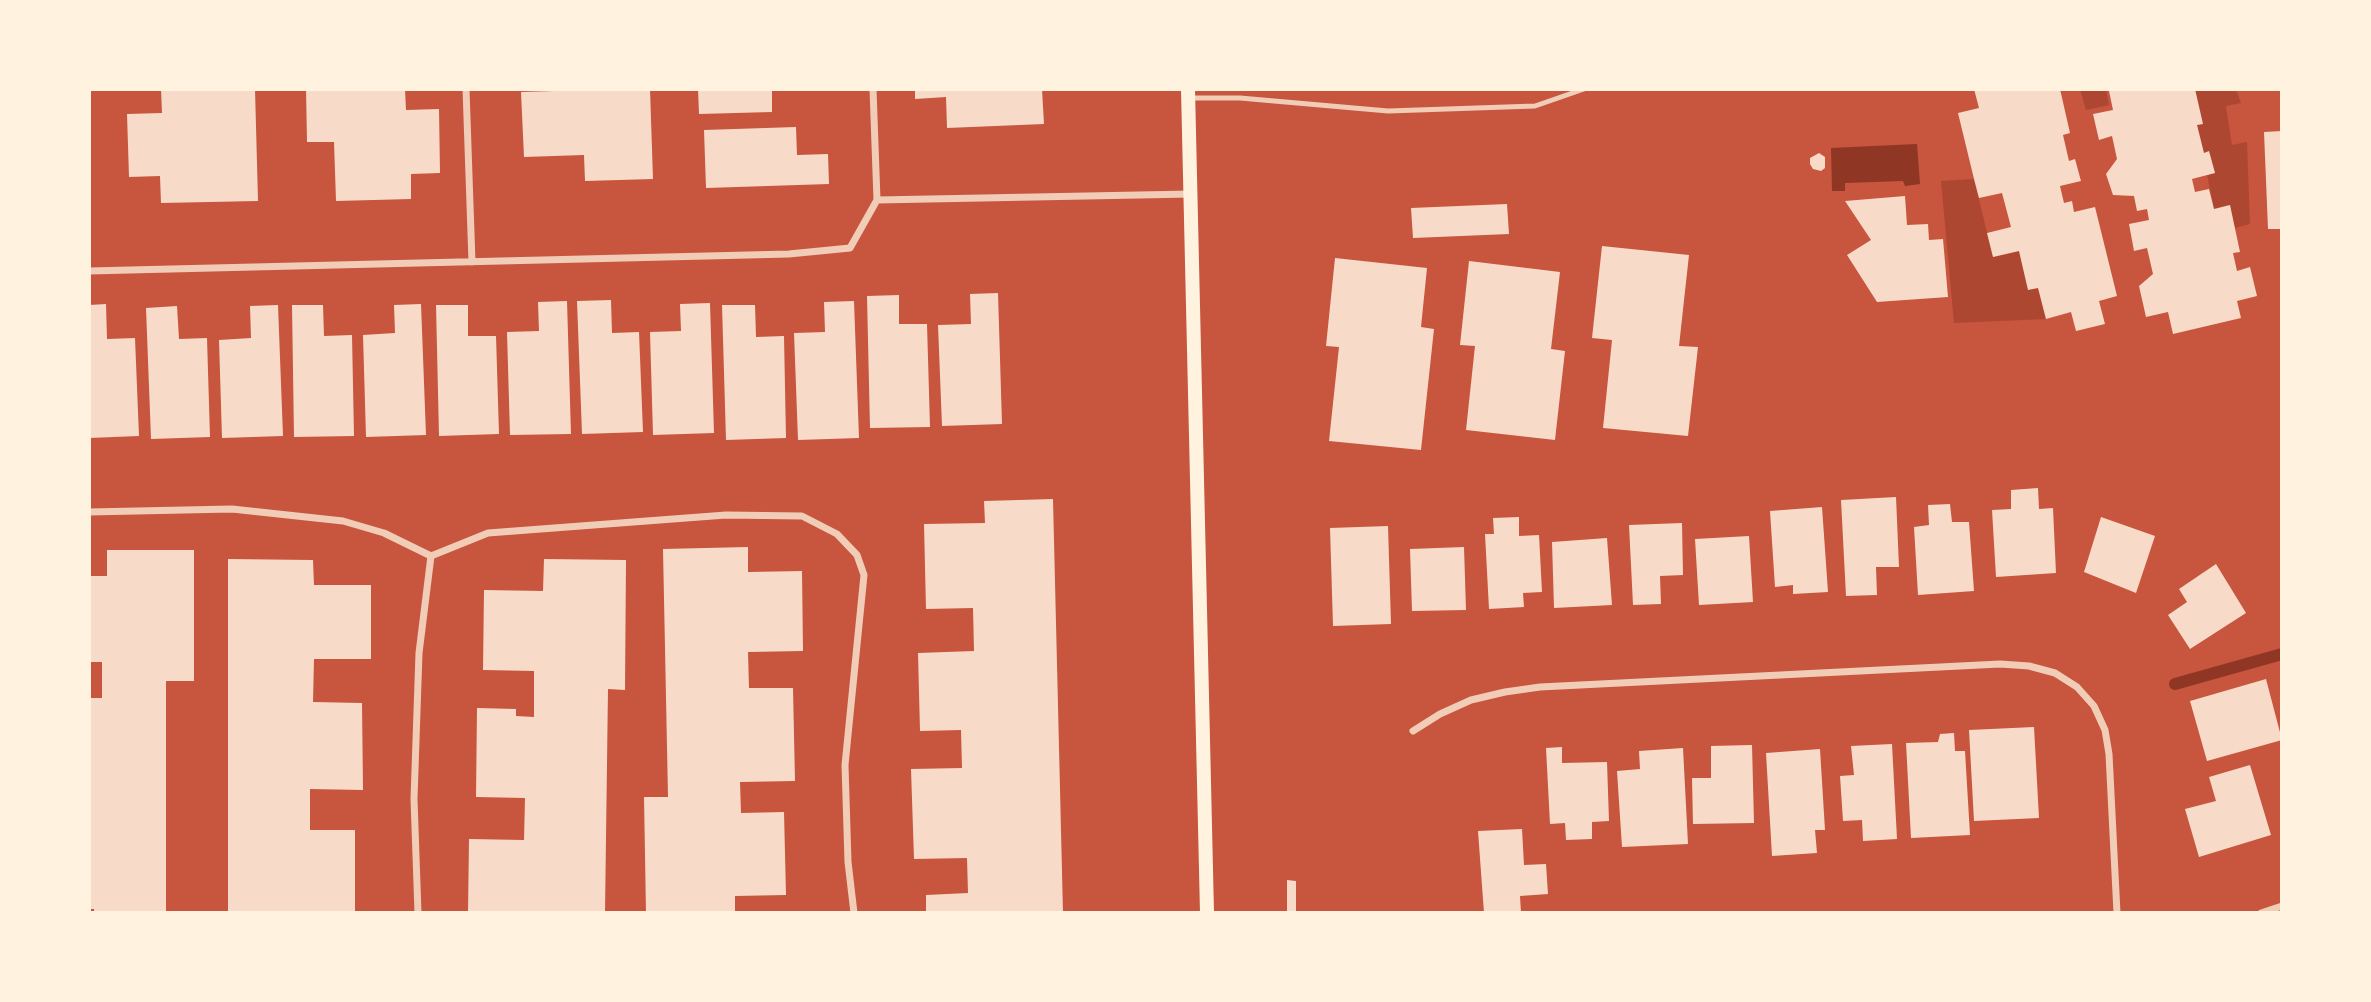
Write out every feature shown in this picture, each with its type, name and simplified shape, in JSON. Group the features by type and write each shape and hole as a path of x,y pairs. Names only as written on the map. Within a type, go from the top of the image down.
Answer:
{"main road":[{"path":"1188,94 1207,913"}],"street":[{"path":"466,89 472,262"},
{"path":"89,271 789,254 850,248 877,200 873,89"},
{"path":"877,200 1191,194"},
{"path":"89,512 232,509 343,521 384,533 431,556 488,533 726,515 802,516 837,534 857,555 864,575 845,765 848,862 854,913"},
{"path":"418,913 414,799 419,653 431,556"},
{"path":"1413,731 1440,713 1471,700 1540,687 2000,664 2029,666 2054,673 2077,687 2094,706 2105,730 2109,754 2117,913"},
{"path":"2261,913 2282,906"}],"lane":[{"path":"1188,94 1388,111 1535,106 1584,89"}],"shaded area":[{"path":"2080,89 2110,89 2106,90 2109,105 2086,110"},
{"path":"2195,89 2236,89 2241,103 2226,106 2232,145 2247,142 2250,224 2235,228 2229,205 2214,209 2207,175 2215,173 2209,152 2203,153 2197,125 2202,124"},
{"path":"1917,144 1920,184 1905,186 1903,181 1845,183 1845,191 1832,191 1831,148"},
{"path":"1974,179 1993,257 2019,251 2028,289 2038,288 2046,319 1954,323 1941,181"}],"building":[{"path":"161,89 255,89 258,201 161,203 160,176 129,177 127,114 162,113"},
{"path":"306,89 405,89 406,110 439,109 440,173 411,174 411,199 336,201 334,142 307,142"},
{"path":"554,89 650,89 653,179 585,181 584,155 524,157 521,92"},
{"path":"698,89 772,89 772,112 699,114"},
{"path":"915,89 1042,89 1044,124 947,128 946,97 915,99"},
{"path":"1974,89 2060,89 2070,133 2063,135 2069,161 2075,159 2081,181 2060,186 2064,203 2072,201 2074,212 2095,207 2117,296 2099,301 2105,324 2076,331 2071,312 2046,319 2038,288 2028,290 2019,251 1993,257 1987,233 2011,227 2002,193 1979,198 1958,113 1979,108"},
{"path":"2195,89 2203,124 2197,125 2204,153 2209,151 2215,173 2192,179 2195,192 2209,189 2214,209 2230,205 2240,252 2233,253 2237,271 2250,267 2257,296 2237,301 2241,318 2173,334 2168,312 2146,317 2139,286 2153,274 2147,248 2134,251 2129,224 2149,220 2147,209 2137,211 2134,196 2113,195 2106,174 2117,159 2112,136 2099,140 2093,114 2113,110 2109,91"},
{"path":"796,127 797,155 828,154 829,184 706,188 704,130"},
{"path":"2282,131 2282,229 2268,229 2264,132"},
{"path":"1819,153 1825,157 1825,168 1821,171 1813,169 1810,164 1810,158"},
{"path":"1905,196 1907,225 1928,224 1929,240 1943,239 1948,297 1877,302 1847,255 1871,240 1845,201"},
{"path":"1507,204 1509,234 1413,238 1411,208"},
{"path":"1602,246 1689,255 1679,346 1698,347 1688,436 1603,428 1612,340 1592,338"},
{"path":"1335,258 1427,268 1421,327 1434,329 1421,450 1329,441 1339,347 1326,346"},
{"path":"1469,261 1560,272 1551,349 1565,351 1555,440 1466,430 1475,346 1460,345"},
{"path":"998,293 1002,424 942,426 938,325 971,324 970,294"},
{"path":"899,295 899,324 927,324 930,427 870,428 867,296"},
{"path":"611,300 612,333 639,332 643,432 582,434 577,301"},
{"path":"567,301 571,434 510,435 507,332 539,331 538,302"},
{"path":"854,301 859,438 798,440 794,333 825,332 824,302"},
{"path":"710,303 714,433 653,435 650,332 681,331 680,304"},
{"path":"106,304 107,339 135,338 139,436 89,438 89,305"},
{"path":"421,304 426,435 366,437 363,335 395,333 394,305"},
{"path":"278,305 283,436 222,438 219,340 251,338 250,306"},
{"path":"292,305 323,305 324,336 352,335 354,436 294,437"},
{"path":"436,305 468,305 468,336 496,336 499,434 439,436"},
{"path":"722,305 755,305 756,337 784,336 786,438 726,440"},
{"path":"177,306 179,339 207,338 210,437 151,439 146,308"},
{"path":"2038,488 2039,509 2053,508 2056,573 1996,577 1992,510 2011,509 2011,490"},
{"path":"1896,497 1899,567 1876,567 1877,595 1846,596 1841,500"},
{"path":"1053,499 1063,913 926,913 926,895 968,893 967,858 914,859 911,769 962,768 961,730 920,731 918,653 974,651 973,608 926,609 924,524 985,523 984,501"},
{"path":"1950,504 1952,522 1969,522 1974,591 1918,595 1914,527 1929,525 1928,505"},
{"path":"1822,507 1828,592 1793,594 1793,585 1775,587 1770,511"},
{"path":"1519,517 1519,536 1539,535 1542,592 1523,593 1524,607 1489,609 1485,534 1494,534 1493,518"},
{"path":"2101,517 2155,536 2136,593 2084,572"},
{"path":"1682,523 1683,575 1660,576 1661,604 1633,605 1629,525"},
{"path":"1388,526 1391,624 1333,626 1330,528"},
{"path":"1749,536 1753,602 1699,605 1695,539"},
{"path":"1607,538 1612,605 1554,608 1552,542"},
{"path":"748,547 748,572 802,571 803,651 748,652 749,688 793,688 795,781 740,782 741,813 784,812 786,895 735,896 735,913 646,913 644,797 668,797 663,549"},
{"path":"1464,547 1466,610 1412,611 1410,549"},
{"path":"107,550 194,550 194,681 166,681 166,913 94,913 94,909 89,909 89,698 102,698 102,662 89,662 89,576 107,576"},
{"path":"228,559 313,560 314,585 371,585 371,659 314,659 313,702 362,703 363,790 310,789 310,830 355,830 355,913 228,913"},
{"path":"544,559 626,560 625,690 608,689 605,913 468,913 469,839 524,840 525,798 476,797 477,708 516,709 516,716 534,717 534,671 483,670 484,590 543,591"},
{"path":"2216,564 2246,613 2190,649 2168,615 2187,602 2179,589"},
{"path":"2266,679 2282,740 2207,761 2190,701"},
{"path":"2034,727 2039,818 1974,821 1969,730"},
{"path":"1954,733 1955,751 1965,751 1970,835 1911,838 1906,743 1938,742 1940,734"},
{"path":"1892,744 1897,839 1863,841 1862,820 1843,821 1840,776 1854,775 1851,746"},
{"path":"1752,745 1754,823 1693,824 1692,778 1711,778 1711,746"},
{"path":"1562,747 1562,763 1607,762 1609,821 1592,822 1592,839 1566,840 1565,823 1550,824 1546,748"},
{"path":"1683,748 1688,844 1622,847 1617,771 1640,769 1639,751"},
{"path":"1820,749 1825,830 1815,830 1817,853 1772,856 1766,753"},
{"path":"2250,765 2271,835 2199,857 2185,809 2216,801 2209,777"},
{"path":"1522,829 1524,865 1546,864 1548,894 1520,896 1521,913 1484,913 1478,831"},
{"path":"1287,880 1296,881 1296,912 1287,912"}],"waterway":[{"path":"2175,684 2282,654"}]}
